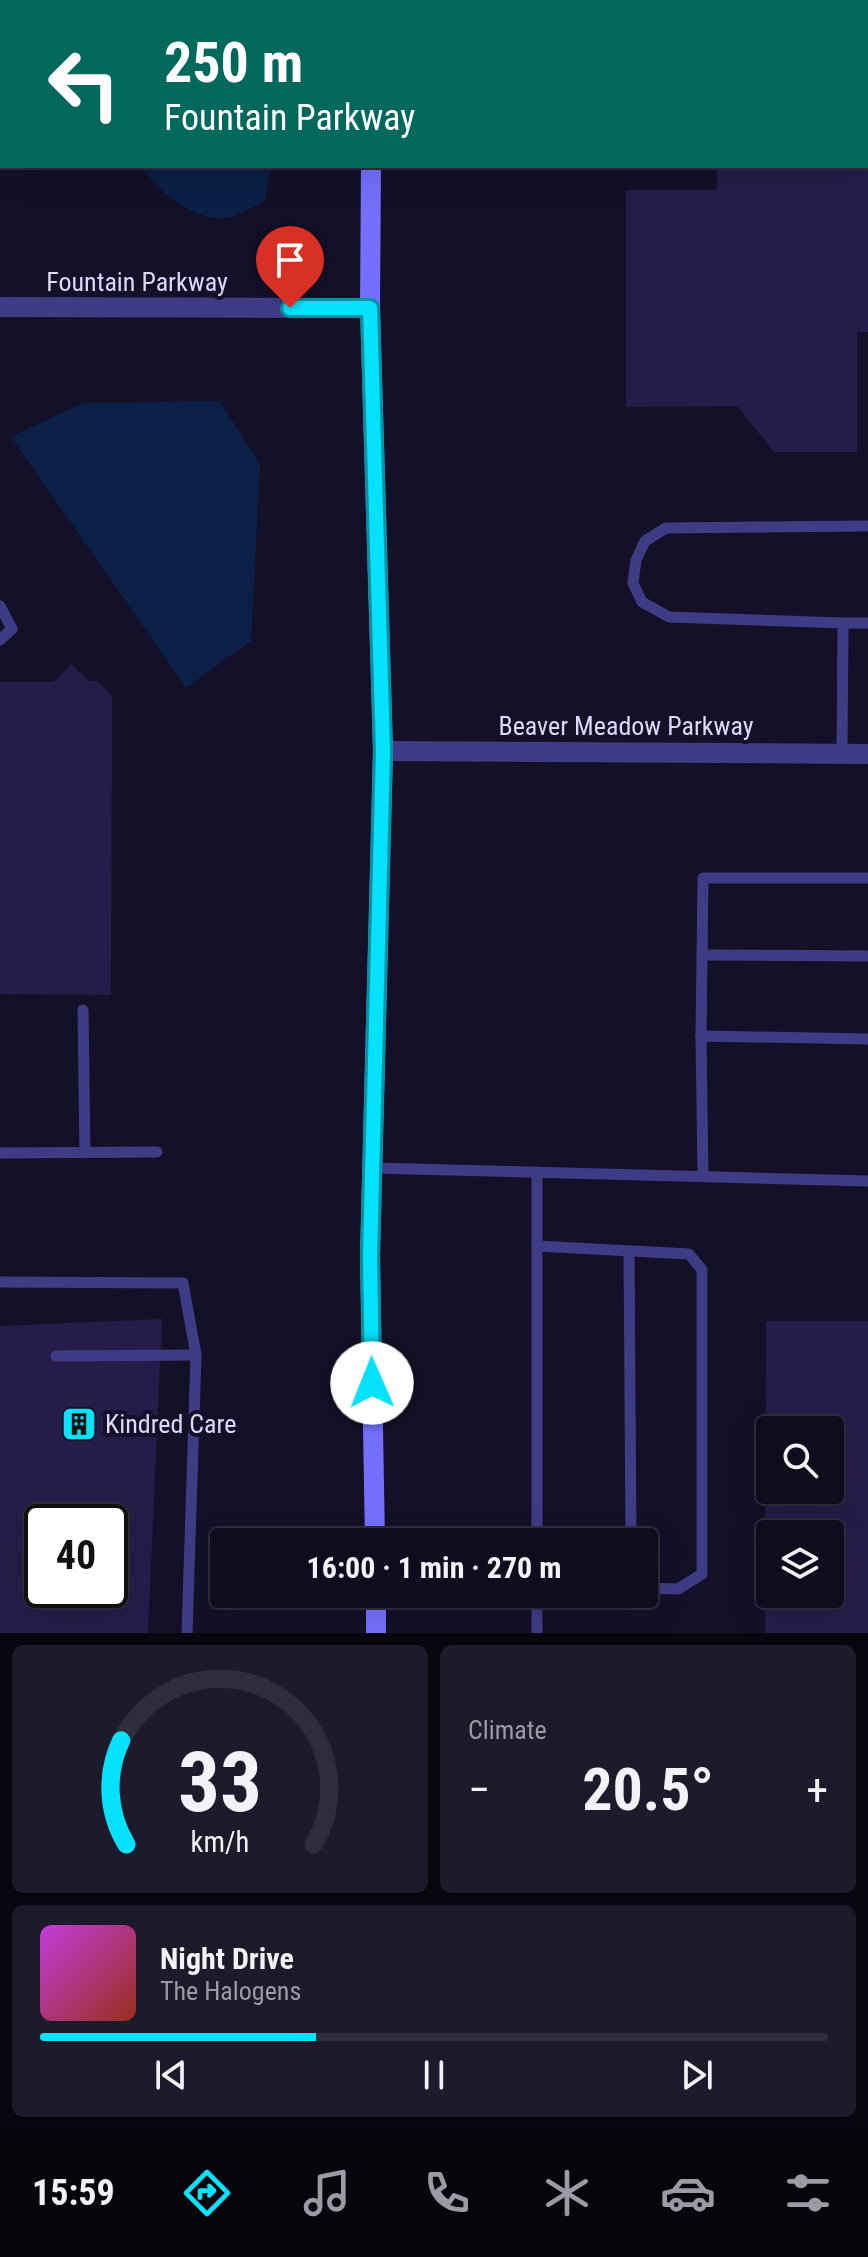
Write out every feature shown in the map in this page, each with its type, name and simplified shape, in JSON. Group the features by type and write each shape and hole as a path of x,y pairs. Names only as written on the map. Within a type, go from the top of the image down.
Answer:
{"street":[{"path":"371,168 370,308 383,751 370,1256 375,1528"},
{"name":"Fountain Parkway","path":"0,307 370,308"},
{"name":"Beaver Meadow Parkway","path":"383,751 868,754"},
{"path":"376,1608 376,1633"}],"lane":[{"path":"868,526 666,528 645,541 636,560 633,583 642,602 669,617 868,623"},
{"path":"0,606 12,629 0,640"},
{"path":"842,754 843,623"},
{"path":"703,1176 703,878 868,878"},
{"path":"702,955 868,956"},
{"path":"83,1010 85,1153"},
{"path":"701,1036 868,1039"},
{"path":"0,1153 157,1152"},
{"path":"373,1168 868,1181"},
{"path":"537,1172 537,1528"},
{"path":"537,1246 689,1254 702,1270 702,1574 678,1589 658,1588"},
{"path":"629,1251 631,1528"},
{"path":"0,1282 183,1283 196,1355 187,1633"},
{"path":"56,1356 196,1355"},
{"path":"537,1608 537,1633"}],"water":[{"path":"143,168 271,168 265,200 225,218 201,215 177,202 156,185"},
{"path":"220,401 260,465 251,641 186,688 11,437 83,403"}],"building":[{"path":"717,168 868,168 868,332 857,332 857,452 774,452 737,406 626,407 626,190 717,190"},
{"path":"71,664 89,681 98,681 112,696 111,995 0,994 0,682 54,682"},
{"name":"Kindred Care","path":"162,1319 148,1633 0,1633 0,1326"},
{"path":"766,1321 868,1321 868,1633 765,1633 765,1608 844,1608 844,1520 765,1520 765,1504 844,1504 844,1416 766,1416"}],"place":[{"name":"Kindred Care","path":"79,1424"}],"route":[{"path":"290,308 370,308 383,751 370,1256 372,1383"}]}
